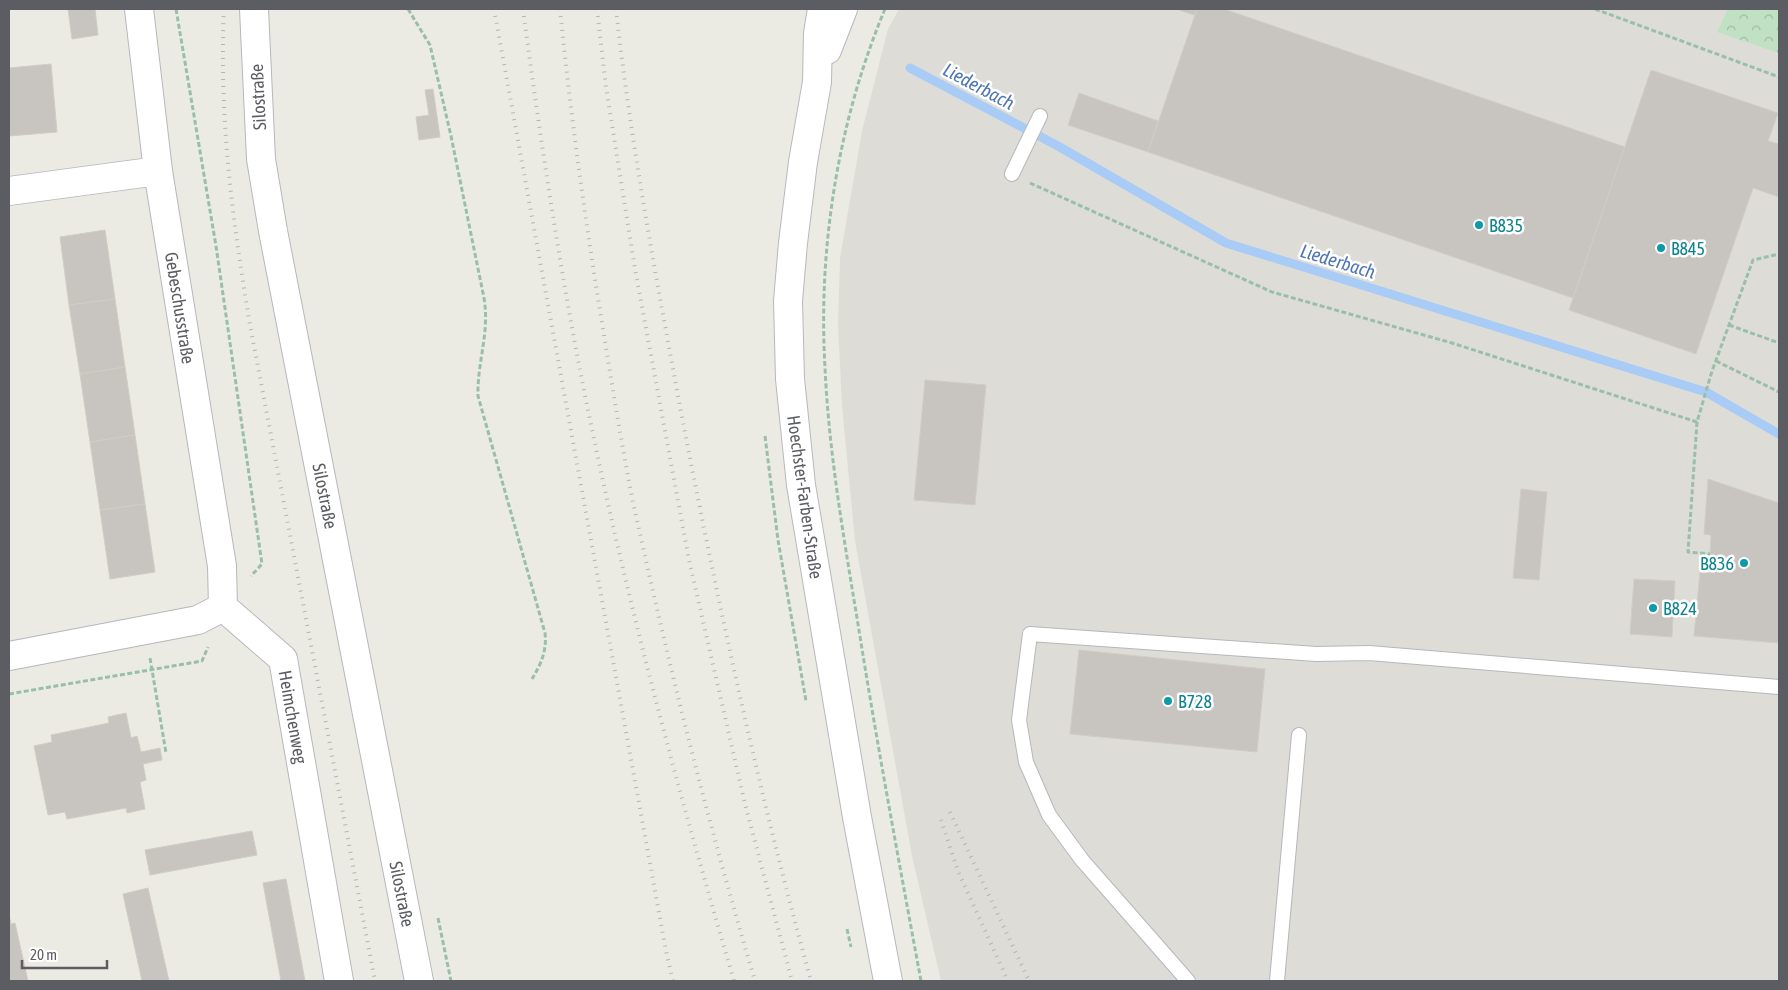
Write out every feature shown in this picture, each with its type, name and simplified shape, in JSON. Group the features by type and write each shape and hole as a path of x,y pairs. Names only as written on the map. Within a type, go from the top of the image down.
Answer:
{"street":[{"name":"Gebeschusstraße","path":"139,9 158,171 222,566 223,607"},
{"name":"Silostraße","path":"254,9 263,168 419,981"},
{"name":"Hoechster-Farben-Straße","path":"822,9 818,32 817,82 803,162 788,300 790,379 801,485 857,818 888,981"},
{"path":"817,82 843,9"},
{"path":"9,191 158,171"},
{"path":"9,656 198,620 223,607"},
{"name":"Heimchenweg","path":"223,607 283,659 339,981"}],"lane":[{"path":"1012,174 1040,116"},
{"path":"1188,981 1103,886 1049,815 1026,762 1019,720 1030,634 1316,654 1369,653 1779,687"},
{"path":"1277,981 1299,735"}],"path":[{"path":"9,694 202,661 223,607 262,564 216,246 176,9"},
{"path":"408,9 430,45 451,136 484,298 486,332 478,396 545,633 544,657 532,679"},
{"path":"885,9 859,81 841,152 829,222 824,295 825,368 835,484 882,778 921,981"},
{"path":"1595,9 1779,76"},
{"path":"1012,174 1272,292 1452,342 1697,422"},
{"path":"1710,554 1688,552 1697,422 1712,371 1753,260 1779,254"},
{"path":"1729,325 1779,343"},
{"path":"1716,360 1779,392"},
{"path":"146,630 166,753"}],"shaded area":[{"path":"899,9 1779,9 1779,981 941,981 912,856 855,541 842,406 838,325 840,258 862,131 888,29"}],"green space":[{"path":"1728,9 1779,9 1779,53 1717,32"}],"building":[{"path":"68,9 95,9 98,35 72,39"},
{"path":"1176,9 1197,9 1194,15"},
{"name":"B835","path":"1197,9 1224,9 1625,147 1573,298 1148,152"},
{"path":"51,64 57,132 9,136 9,68"},
{"name":"B845","path":"1651,70 1778,113 1768,141 1779,144 1779,197 1753,188 1696,354 1569,310"},
{"path":"433,89 440,137 419,140 416,117 429,115 425,90"},
{"path":"1079,93 1158,121 1148,152 1068,125"},
{"path":"105,230 115,299 69,305 60,237"},
{"path":"115,299 125,367 80,374 69,305"},
{"path":"125,367 135,435 90,442 80,374"},
{"path":"925,380 986,385 975,505 914,500"},
{"path":"135,435 145,504 100,510 90,442"},
{"name":"B836","path":"1708,479 1779,503 1779,643 1694,636 1700,571 1709,573 1711,535 1704,534"},
{"path":"1521,489 1547,492 1539,580 1513,578"},
{"path":"145,504 155,572 110,579 100,510"},
{"name":"B824","path":"1634,579 1675,581 1672,637 1630,634"},
{"name":"B728","path":"1079,650 1265,669 1257,752 1070,734"},
{"path":"126,713 131,738 137,736 141,752 160,748 162,760 143,764 146,780 140,782 145,809 127,813 126,808 67,819 65,812 48,815 34,746 52,742 51,735 109,723 108,717"},
{"path":"252,831 257,855 150,875 145,850"},
{"path":"286,879 305,981 281,981 263,883"},
{"path":"148,888 169,981 142,981 123,894"},
{"path":"9,915 11,924 15,923 28,981 9,981"}],"waterway":[{"name":"Liederbach","path":"910,68 1058,146 1226,243 1706,392 1779,434"}],"railway":[{"path":"224,9 223,89 228,168 250,325 375,981"},
{"path":"494,9 673,981"},
{"path":"523,9 556,235 596,447 650,677 734,981"},
{"path":"560,9 574,132 591,254 633,502 689,743 755,981"},
{"path":"597,9 606,87 635,269 689,560 745,804 792,981"},
{"path":"616,9 645,211 695,484 757,769 811,981"},
{"path":"950,812 1029,981"},
{"path":"941,820 958,871 1008,981"}],"place":[{"name":"B835","path":"1479,225"},
{"name":"B845","path":"1661,248"},
{"name":"B836","path":"1744,563"},
{"name":"B824","path":"1653,608"},
{"name":"B728","path":"1168,701"}]}
